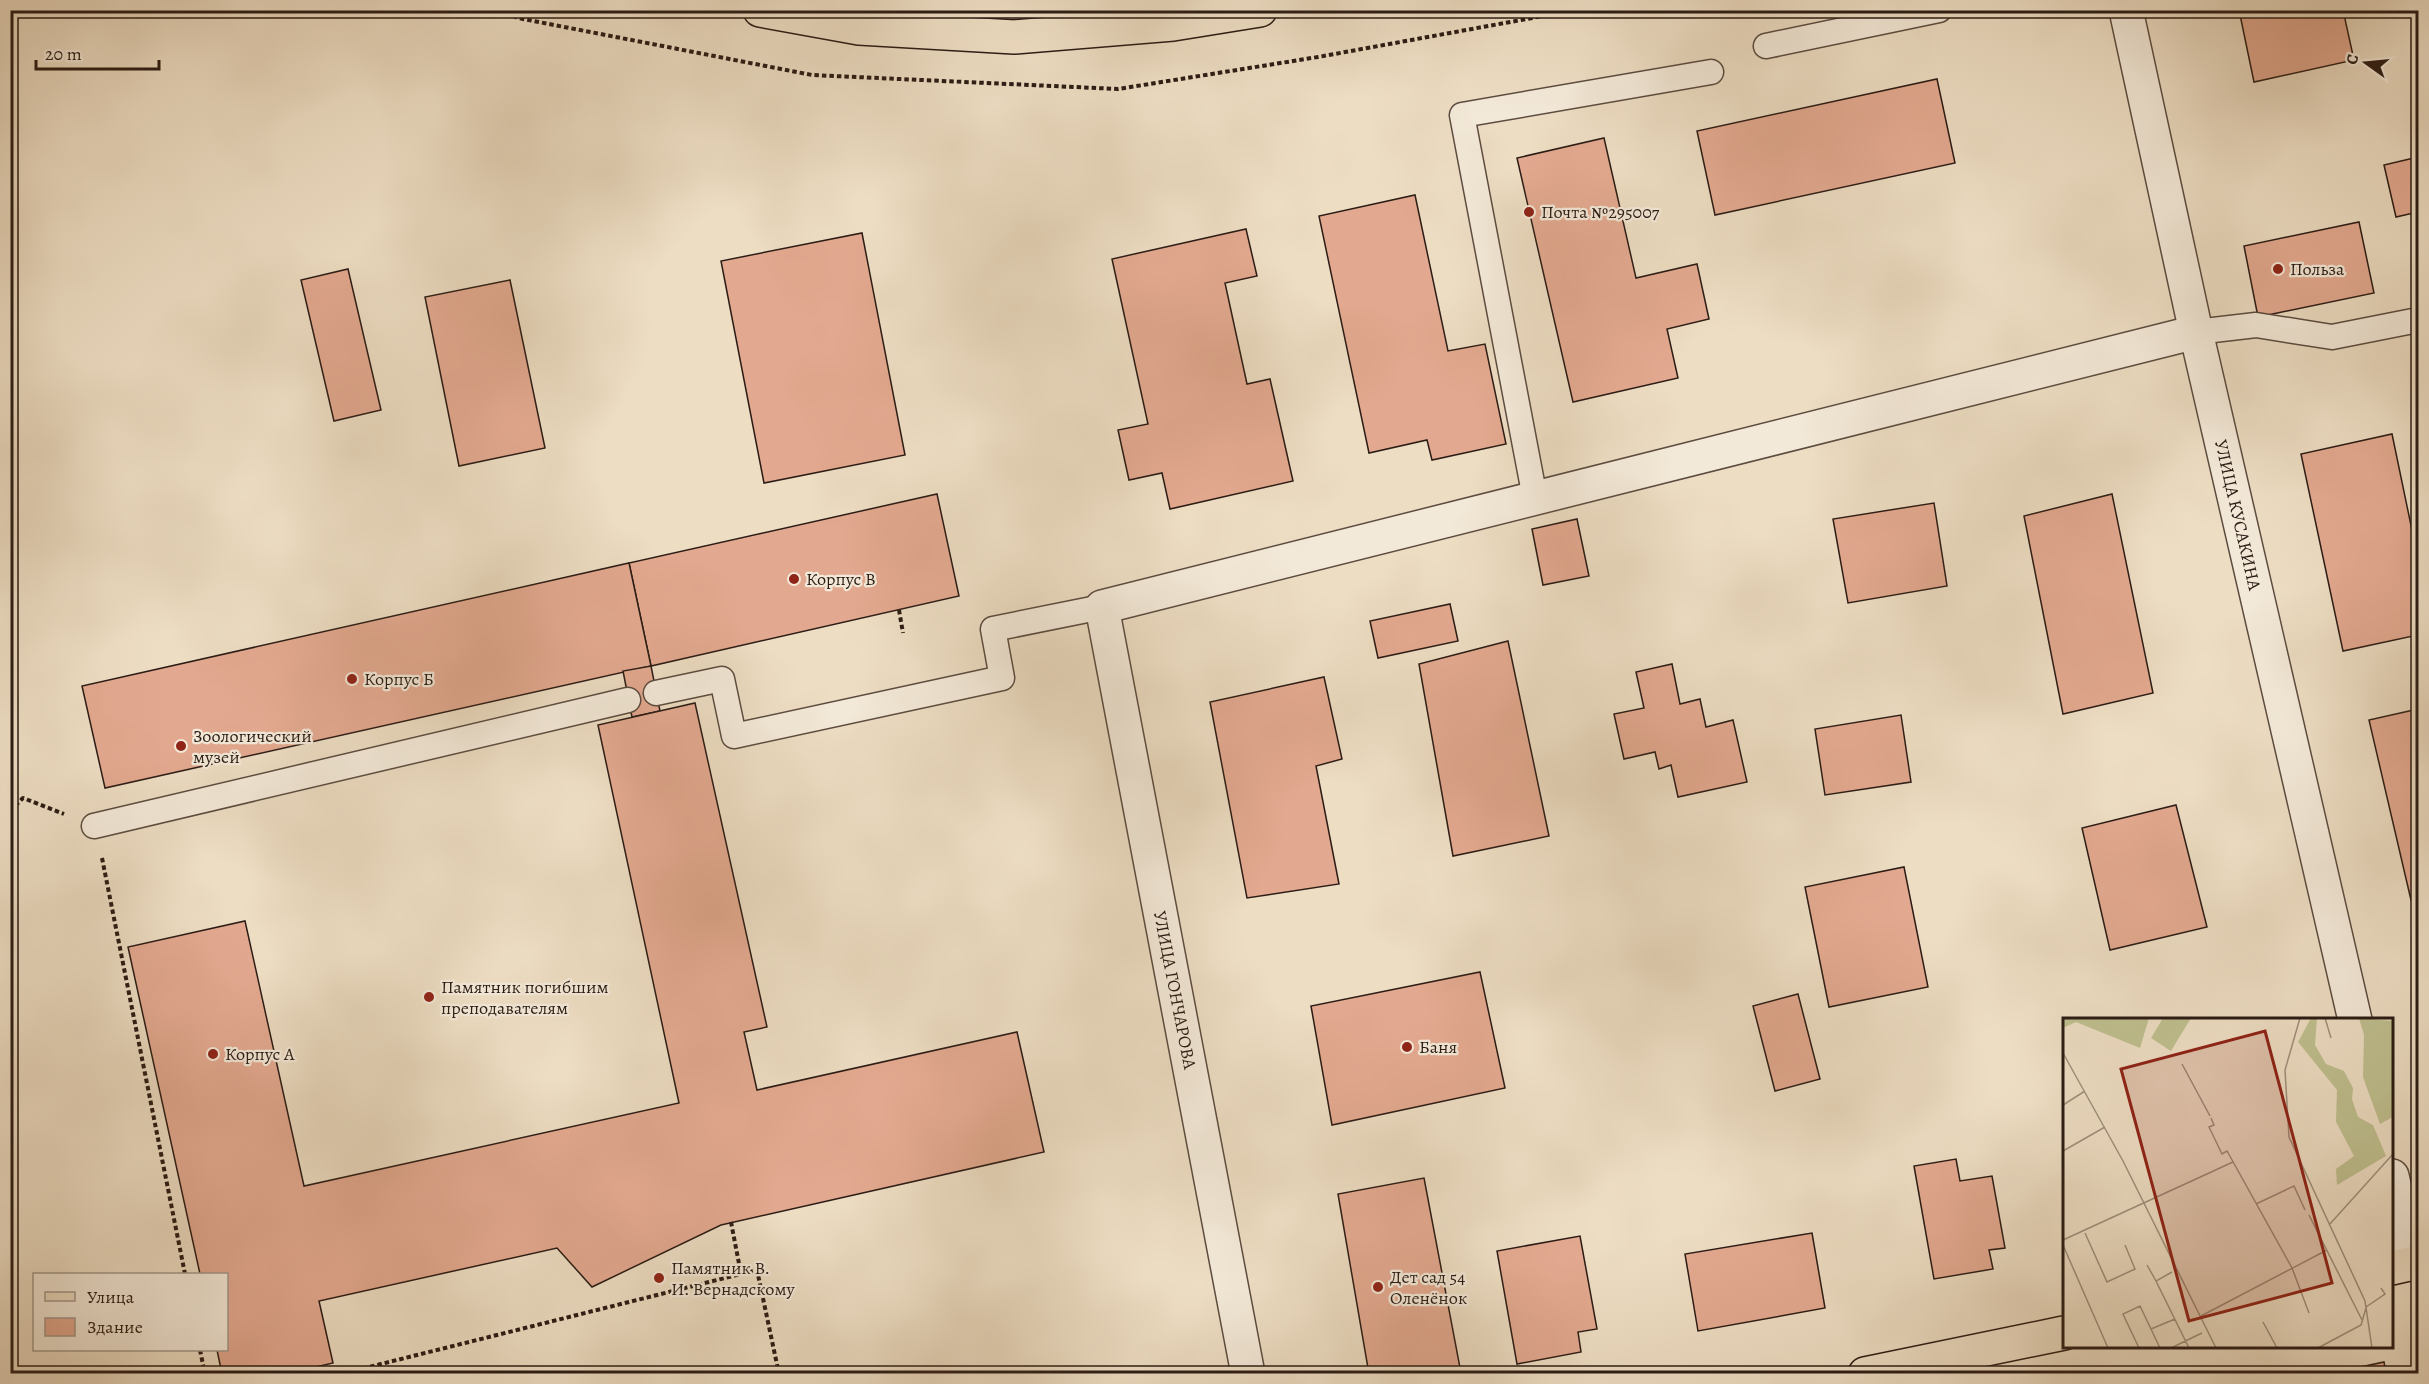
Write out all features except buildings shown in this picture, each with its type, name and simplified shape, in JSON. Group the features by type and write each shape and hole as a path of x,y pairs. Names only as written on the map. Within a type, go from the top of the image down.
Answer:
{"main road":[{"path":"759,10 858,28 1014,37 1173,24 1260,10"},
{"path":"1865,1374 2063,1334"}],"street":[{"name":"УЛИЦА КУСАКИНА","path":"2126,10 2196,332 2355,1018"},
{"path":"1102,607 2196,332"},
{"name":"УЛИЦА ГОНЧАРОВА","path":"1102,607 1248,1374"},
{"path":"2393,1187 2407,1265"}],"lane":[{"path":"1766,46 1939,10"},
{"path":"1535,498 1462,115 1711,72"},
{"path":"2196,332 2256,325 2332,337 2418,320"},
{"path":"656,693 722,679 734,736 1002,678 993,629 1102,607"},
{"path":"94,826 628,700"}],"path":[{"path":"899,610 903,633"},
{"path":"10,811 23,798 94,826 115,916 185,1273"},
{"path":"731,1222 741,1274"},
{"path":"341,1374 757,1270 779,1374"},
{"path":"200,1351 205,1374"}],"place":[{"name":"Почта №295007","path":"1529,212"},
{"name":"Польза","path":"2278,269"},
{"name":"Корпус В","path":"794,579"},
{"name":"Корпус Б","path":"352,679"},
{"name":"Зоологический музей","path":"181,746"},
{"name":"Памятник погибшим преподавателям","path":"429,997"},
{"name":"Баня","path":"1407,1047"},
{"name":"Корпус А","path":"213,1054"},
{"name":"Памятник В. И. Вернадскому","path":"659,1278"},
{"name":"Дет сад 54 Оленёнок","path":"1378,1287"}]}
